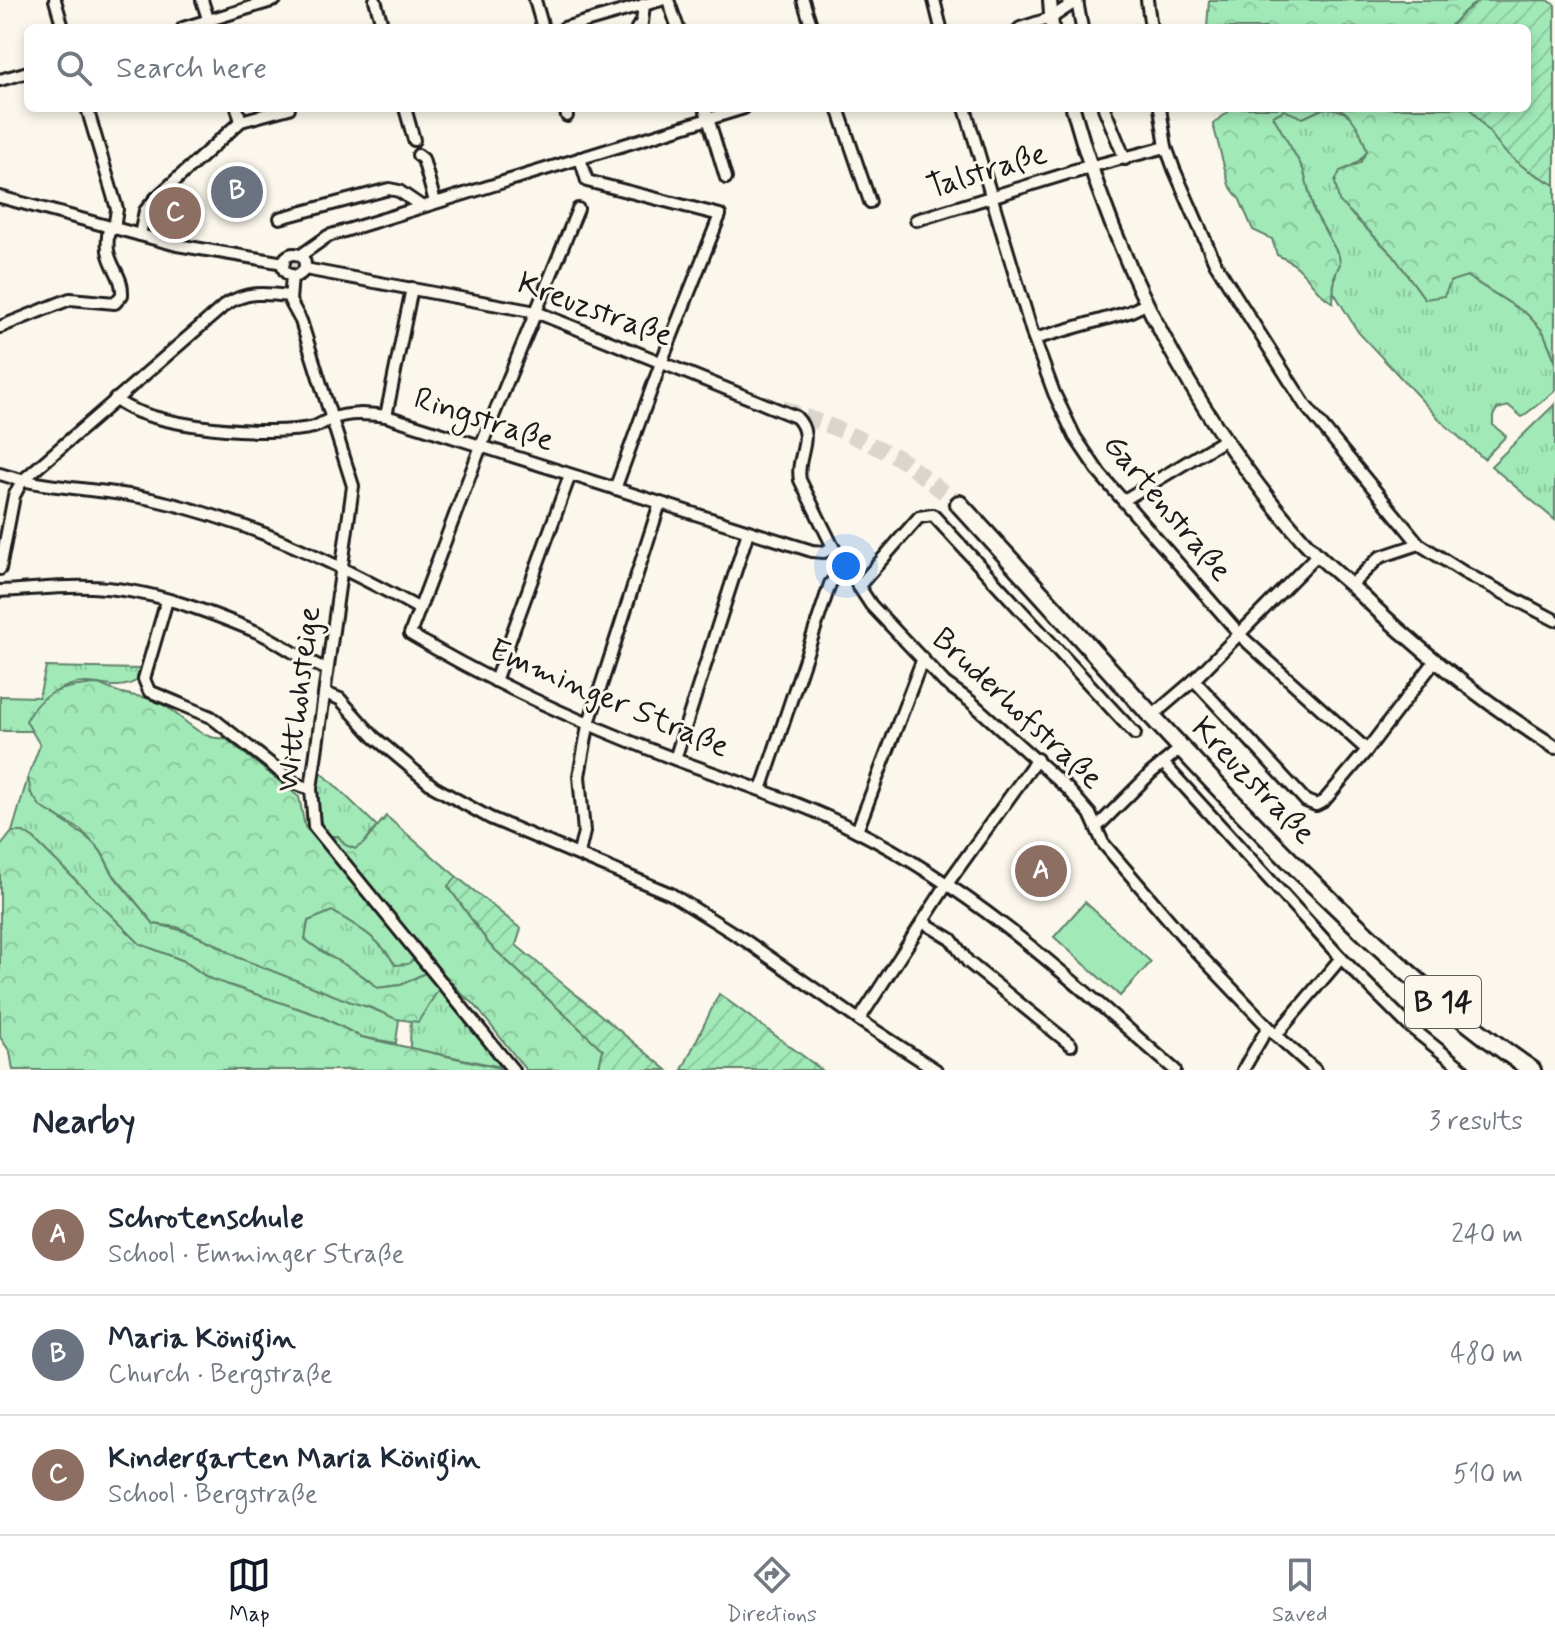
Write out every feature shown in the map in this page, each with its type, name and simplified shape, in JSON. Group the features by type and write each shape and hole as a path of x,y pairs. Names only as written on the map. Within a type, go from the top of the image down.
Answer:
{"main road":[{"name":"Kreuzstraße","path":"959,504 1282,854 1427,989 1532,1070"}],"street":[{"path":"55,0 62,24"},
{"path":"202,0 210,24 275,0"},
{"path":"375,0 382,24"},
{"path":"535,0 542,24"},
{"path":"577,24 661,0"},
{"path":"668,0 677,24"},
{"path":"803,0 811,24"},
{"path":"934,0 940,24"},
{"path":"1050,0 1051,23"},
{"path":"1051,23 1078,0"},
{"path":"1078,0 1081,24"},
{"path":"1147,0 1150,24"},
{"path":"641,24 644,4"},
{"path":"0,80 24,73"},
{"path":"0,327 70,299 115,303 122,295 120,277 109,259 111,228 117,209 88,112"},
{"path":"238,112 241,121"},
{"path":"140,235 145,211 156,198 241,121 274,112"},
{"path":"406,112 414,140"},
{"path":"839,112 870,202"},
{"name":"Gartenstraße","path":"966,112 1034,339 1075,437 1100,474 1239,633 1367,750"},
{"path":"1074,112 1089,167 1146,304 1224,440 1257,484 1317,555 1396,628 1486,700 1555,747"},
{"path":"1106,112 1125,159"},
{"path":"1161,112 1166,147 1215,263 1298,395 1419,544 1465,573 1555,620"},
{"path":"301,255 305,269 298,275 292,275 285,269 284,263 290,255 301,255 328,236 580,158 706,113 726,178"},
{"name":"Talstraße","path":"916,220 1166,147"},
{"path":"418,155 423,159 435,202"},
{"path":"580,158 587,181 720,215 615,489"},
{"path":"280,218 389,189 399,191 421,206"},
{"path":"0,197 177,245 284,263"},
{"path":"0,474 22,481 108,491 195,510 277,537 341,566 418,608 578,209"},
{"name":"Kreuzstraße","path":"305,269 536,312 788,413 800,421 805,431"},
{"name":"Witthohsteige","path":"292,275 292,308 301,321 353,486 311,789 312,816 320,835 513,1070"},
{"path":"386,416 412,288"},
{"path":"0,569 14,496 22,481 235,298 252,293 290,296"},
{"path":"1034,339 1129,312 1146,304"},
{"name":"Ringstraße","path":"115,399 138,413 210,427 279,431 316,426 348,415 386,416 812,551 824,552 833,547"},
{"name":"Bruderhofstraße","path":"805,431 798,473 800,480 833,547 871,605 945,683 970,701 1068,789 1090,814 1103,843 1192,947 1272,1031 1315,1070"},
{"path":"1124,500 1224,440"},
{"path":"495,681 570,475"},
{"path":"579,853 584,832 579,776 588,726 660,503"},
{"path":"858,587 919,517 933,515 1135,734"},
{"path":"675,759 748,532"},
{"path":"1351,585 1380,557 1419,544"},
{"path":"1152,716 1194,680 1317,555"},
{"path":"761,790 830,584 837,575 848,570"},
{"path":"0,591 93,587 167,600 208,611 268,636 327,669"},
{"path":"167,600 144,679 149,691 211,717 296,784 311,789"},
{"name":"Emminger Straße","path":"418,608 410,634 495,681 588,726 761,790 857,831 947,884 1035,949 1175,1070"},
{"path":"857,831 923,658"},
{"path":"1194,680 1310,804 1324,801 1435,661"},
{"path":"325,693 340,699 374,737 434,787 490,818 671,894 936,1070"},
{"path":"1097,827 1181,748"},
{"path":"859,1020 947,884 1037,759"},
{"path":"1163,763 1341,958 1408,1025 1464,1070"},
{"path":"923,922 951,939 968,962 1071,1045"},
{"path":"1243,1070 1272,1031 1341,958"}],"green space":[{"path":"1209,0 1485,0 1469,7 1452,24 1207,24"},
{"path":"1548,0 1555,5 1555,185 1526,169 1505,152 1473,112 1531,112 1531,24 1453,24 1479,1"},
{"path":"1228,112 1280,112 1273,116 1303,169 1314,211 1339,256 1333,303 1296,266 1277,255 1272,239 1253,230 1240,200 1229,185 1213,124"},
{"path":"1279,112 1290,112 1303,118 1316,112 1344,112 1353,120 1367,151 1335,182 1352,215 1393,255 1425,299 1451,281 1466,276 1527,314 1543,331 1555,360 1555,391 1522,417 1509,406 1497,409 1493,425 1506,436 1484,459 1442,422 1358,332 1333,291 1339,256 1314,211 1303,169 1273,116"},
{"path":"1289,112 1316,112 1303,118"},
{"path":"1344,112 1474,112 1526,169 1555,185 1555,360 1543,331 1527,314 1467,276 1451,281 1444,296 1425,299 1393,255 1339,201 1335,182 1340,171 1360,163 1367,151 1357,126"},
{"path":"1555,404 1555,520 1491,466"},
{"path":"46,667 141,669 141,678 120,686 74,684 47,700 32,731 0,731 0,696 39,697"},
{"path":"98,684 154,700 207,736 225,738 299,797 305,827 315,837 338,836 345,845 355,849 364,843 386,816 457,877 448,886 490,945 603,1050 599,1067 595,1070 526,1070 474,1004 423,951 408,964 395,965 376,940 332,911 308,921 305,939 314,946 377,988 401,985 427,972 440,987 418,1022 396,1019 351,1002 237,957 177,927 154,924 113,874 101,851 81,830 41,807 31,793 28,777 40,745 26,721 32,711 47,696 65,688"},
{"path":"320,771 377,826 355,849 345,845 338,836 329,837 320,821 316,798"},
{"path":"28,777 39,801 99,849 114,876 154,924 197,936 237,957 399,1019 396,1043 361,1037 320,1016 208,978 184,961 140,944 34,839 23,832 12,832"},
{"path":"12,832 23,832 34,839 140,944 184,961 208,978 320,1016 361,1037 509,1070 13,1070 10,1052 0,1037 0,847"},
{"path":"457,877 521,929 516,945 667,1070 595,1070 599,1067 603,1050 490,945 448,886"},
{"path":"1085,902 1151,962 1120,996 1054,937"},
{"path":"332,911 376,940 395,965 415,957 427,972 401,985 377,988 305,939 308,921"},
{"path":"440,987 501,1067 410,1048 411,1009"},
{"path":"719,994 822,1070 682,1070"}],"tunnel":[{"path":"269,261 321,272"},
{"path":"782,408 845,432 899,458 959,504"}],"place":[{"name":"Maria Königin","path":"237,192"},
{"name":"Kindergarten Maria Königin","path":"175,213"},
{"name":"Schrotenschule","path":"1041,871"}]}
